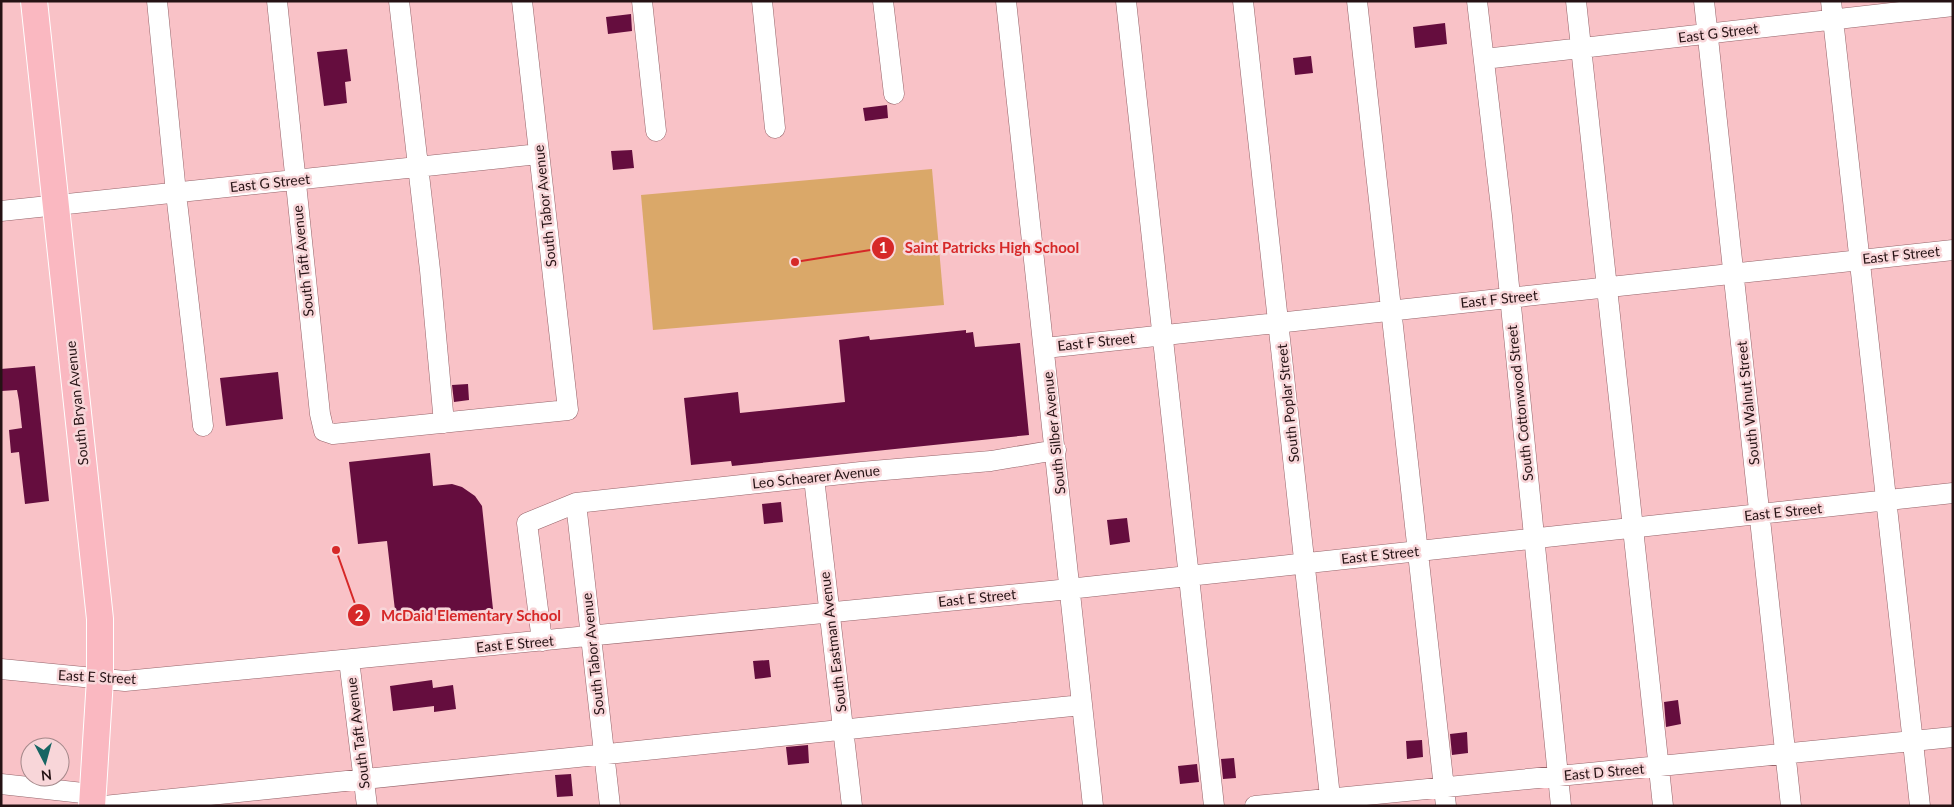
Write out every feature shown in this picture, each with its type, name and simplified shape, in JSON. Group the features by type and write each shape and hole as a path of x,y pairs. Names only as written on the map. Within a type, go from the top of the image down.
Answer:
{"main road":[{"name":"South Bryan Avenue","path":"34,1 100,619 96,802"}],"street":[{"path":"157,1 176,193 203,426"},
{"name":"South Taft Avenue","path":"277,1 320,414 324,431 333,434 444,423"},
{"path":"399,1 430,270 444,423"},
{"name":"South Tabor Avenue","path":"444,423 568,410 522,1"},
{"path":"642,1 656,131"},
{"path":"762,1 775,128"},
{"path":"883,1 894,94"},
{"name":"South Silber Avenue","path":"1006,1 1093,806"},
{"path":"1126,1 1161,335 1214,806"},
{"name":"South Poplar Street","path":"1243,1 1330,802"},
{"path":"1358,1 1445,796"},
{"name":"South Cottonwood Street","path":"1477,1 1510,297 1561,806"},
{"path":"1576,1 1663,806"},
{"name":"South Walnut Street","path":"1704,1 1791,806"},
{"name":"East G Street","path":"1484,59 1707,34 1832,10 1953,6"},
{"path":"1832,10 1920,806"},
{"name":"East G Street","path":"1,211 539,154"},
{"name":"East F Street","path":"1045,348 1953,250"},
{"name":"Leo Schearer Avenue","path":"542,641 527,523 576,503 861,472 991,461 1056,450"},
{"name":"South Eastman Avenue","path":"814,478 852,806"},
{"name":"East E Street","path":"1,669 125,681 1070,589 1953,493"},
{"name":"South Tabor Avenue","path":"576,503 610,806"},
{"name":"South Taft Avenue","path":"350,660 367,806"},
{"path":"1,784 96,802 364,780 1082,705"},
{"name":"East D Street","path":"1255,806 1445,796 1558,776 1953,737"}],"shaded area":[{"path":"932,169 944,305 653,330 641,195"}],"building":[{"path":"631,14 632,31 608,34 606,17"},
{"path":"1445,23 1447,44 1415,48 1413,27"},
{"path":"347,49 351,81 345,82 347,103 324,106 317,52"},
{"path":"1311,56 1313,73 1295,75 1293,58"},
{"path":"887,105 888,118 865,121 863,108"},
{"path":"632,150 634,168 613,170 611,151"},
{"path":"966,330 966,333 973,332 975,347 1020,343 1029,435 732,466 731,461 691,465 684,398 738,392 740,413 845,402 839,340 869,336 870,340"},
{"path":"35,366 49,501 25,504 19,452 11,453 9,430 22,428 19,401 17,390 1,391 1,369"},
{"path":"278,372 283,419 226,426 220,378"},
{"path":"468,384 469,400 454,402 452,385"},
{"path":"430,453 433,486 452,484 462,487 475,496 482,506 493,609 396,619 387,541 358,544 349,462"},
{"path":"781,502 783,522 764,524 762,504"},
{"path":"1127,518 1130,542 1110,545 1107,520"},
{"path":"769,660 771,677 755,679 753,661"},
{"path":"432,680 433,688 453,685 456,709 434,712 434,706 393,711 390,686"},
{"path":"1678,700 1681,724 1666,727 1664,702"},
{"path":"1467,732 1468,753 1452,755 1450,734"},
{"path":"1422,740 1423,757 1407,759 1406,741"},
{"path":"808,745 809,763 788,765 786,747"},
{"path":"1234,758 1236,778 1223,779 1221,759"},
{"path":"1197,764 1199,782 1180,784 1178,766"},
{"path":"571,774 573,796 557,797 555,775"}],"place":[{"name":"Saint Patricks High School","path":"795,262"},
{"name":"McDaid Elementary School","path":"336,550"}]}
